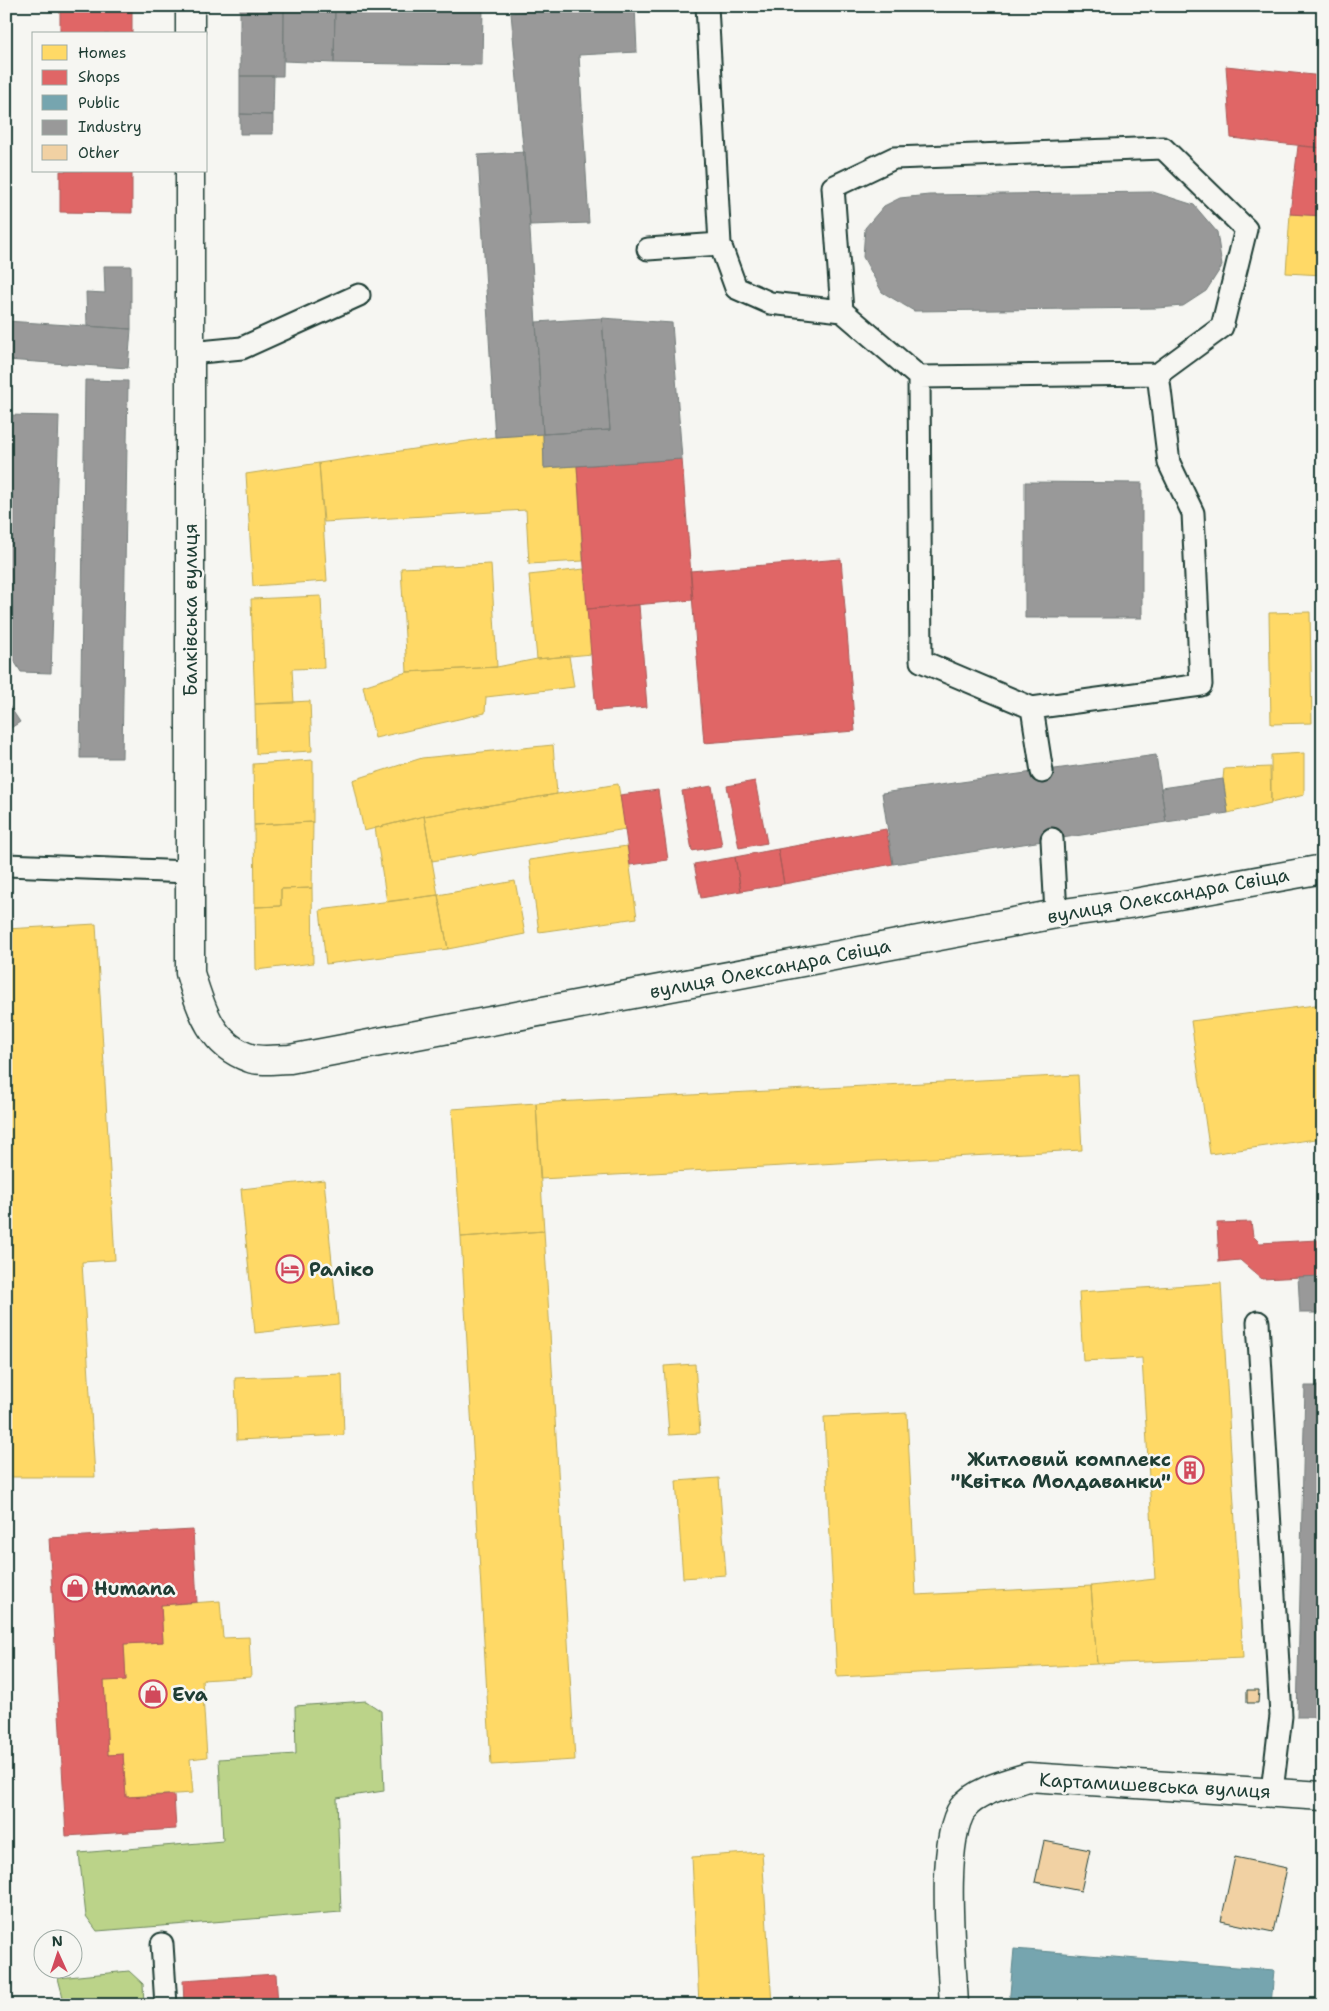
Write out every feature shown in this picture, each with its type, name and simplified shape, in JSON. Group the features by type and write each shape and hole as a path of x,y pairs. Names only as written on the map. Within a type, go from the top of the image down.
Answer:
{"street":[{"path":"190,6 190,32"},
{"name":"Балківська вулиця","path":"190,172 190,972 202,1012 221,1042"},
{"name":"вулиця Олександра Свіща","path":"221,1042 251,1059 290,1059 1056,914 1129,904 1323,868"},
{"name":"Картамишевська вулиця","path":"954,2005 949,1864 952,1833 964,1807 991,1788 1028,1777 1272,1791 1323,1796"}],"lane":[{"path":"707,6 720,244 736,288 770,303 842,311 919,377 1158,374 1222,327 1246,229 1163,148 894,158 833,187 842,311"},
{"path":"648,249 720,244"},
{"path":"190,353 242,348 359,295"},
{"path":"919,377 921,661 1032,708 1201,686 1193,514 1169,463 1158,374"},
{"path":"1032,708 1042,772"},
{"path":"1052,839 1056,914"},
{"path":"6,866 190,872"},
{"path":"1258,1322 1281,1716 1272,1791"},
{"path":"162,1944 166,2005"}],"green space":[{"path":"366,1701 381,1711 384,1791 337,1798 341,1912 97,1931 86,1916 79,1853 223,1841 219,1759 296,1754 295,1706"},
{"path":"129,1971 143,1984 144,2005 65,2005 58,1978 82,1978 82,1976"}],"building: Homes":[{"path":"1290,214 1323,216 1323,275 1286,273"},
{"path":"543,434 544,468 577,466 583,561 529,564 526,510 324,522 319,463 495,437"},
{"path":"319,463 327,581 253,586 246,474"},
{"path":"491,564 497,667 407,672 401,568"},
{"path":"584,569 592,654 537,659 529,575"},
{"path":"321,596 324,668 292,669 294,703 255,704 251,599"},
{"path":"1310,612 1312,723 1271,724 1269,613"},
{"path":"569,656 574,687 486,697 485,713 375,738 363,686 407,672 497,667 537,659"},
{"path":"310,701 312,751 256,754 255,704"},
{"path":"1321,727 1323,727 1322,791"},
{"path":"553,745 557,794 424,816 364,831 353,780 422,758"},
{"path":"1304,753 1304,795 1271,803 1271,755"},
{"path":"313,760 313,822 254,825 253,764"},
{"path":"1270,767 1271,803 1228,813 1223,779 1224,769"},
{"path":"618,784 626,829 432,861 424,816"},
{"path":"424,816 438,895 387,902 375,828"},
{"path":"313,822 312,888 281,889 281,906 255,907 254,825"},
{"path":"627,846 637,918 539,932 529,860"},
{"path":"515,881 525,934 448,949 438,895"},
{"path":"312,888 313,963 256,970 255,907 281,906 281,889"},
{"path":"438,895 448,949 326,964 320,910"},
{"path":"96,924 115,1260 82,1262 95,1477 6,1477 6,929"},
{"path":"1323,1004 1323,1138 1210,1154 1191,1021"},
{"path":"1078,1075 1082,1150 540,1179 536,1103"},
{"path":"536,1103 544,1231 461,1237 452,1109"},
{"name":"Раліко","path":"324,1180 338,1324 255,1333 241,1189"},
{"path":"544,1231 575,1760 491,1765 461,1237"},
{"name":"Житловий комплекс \"Квітка Молдаванки\"","path":"1221,1283 1243,1658 1097,1664 1091,1586 1155,1579 1142,1358 1083,1361 1079,1292"},
{"path":"695,1364 700,1433 669,1435 664,1366"},
{"path":"342,1374 344,1435 237,1440 235,1378"},
{"path":"907,1413 916,1595 1091,1586 1097,1664 837,1677 824,1417"},
{"path":"719,1478 726,1575 683,1578 676,1481"},
{"path":"220,1601 223,1638 249,1637 251,1677 202,1680 207,1757 190,1759 193,1793 126,1797 123,1754 108,1755 104,1681 126,1680 124,1644 163,1642 161,1605"},
{"path":"762,1852 772,2005 699,2005 692,1857"}],"building: Shops":[{"path":"60,6 132,6 132,32 60,32"},
{"path":"1226,66 1323,76 1323,148 1231,138"},
{"path":"1298,146 1323,148 1323,216 1290,214"},
{"path":"60,172 132,172 132,213 60,212"},
{"path":"682,459 693,600 587,609 577,466"},
{"path":"841,559 855,731 704,743 690,571"},
{"path":"639,605 647,707 596,711 587,609"},
{"path":"755,781 767,843 739,848 727,786"},
{"path":"712,786 722,846 692,851 682,791"},
{"path":"658,790 668,860 630,865 620,795"},
{"path":"886,829 893,864 784,884 778,849"},
{"path":"778,849 784,884 741,891 735,857"},
{"path":"735,857 741,891 701,898 694,864"},
{"path":"1251,1222 1253,1236 1260,1243 1318,1240 1320,1252 1323,1252 1323,1276 1262,1279 1240,1260 1219,1262 1217,1223"},
{"path":"193,1530 197,1602 161,1605 163,1642 124,1644 126,1680 104,1681 108,1755 123,1754 126,1797 174,1795 176,1829 66,1836 49,1538"},
{"path":"276,1974 278,2005 184,2005 183,1980"}],"building: Public":[{"path":"1014,1949 1274,1970 1271,2005 1009,2005"}],"building: Industry":[{"path":"240,6 284,6 283,76 240,76"},
{"path":"284,6 335,6 334,63 284,61"},
{"path":"335,6 483,6 482,65 334,63"},
{"path":"580,6 635,6 637,52 579,55 589,223 530,225 511,13"},
{"path":"240,76 274,76 273,115 240,114"},
{"path":"240,114 273,115 273,134 240,134"},
{"path":"525,152 543,434 495,437 478,155"},
{"path":"1153,192 1194,205 1217,232 1222,266 1206,291 1183,306 1157,308 914,311 882,292 863,257 865,228 884,206 900,198 929,195"},
{"path":"104,266 131,266 131,329 87,326 86,292 105,293"},
{"path":"602,318 610,430 543,434 536,322"},
{"path":"602,318 672,323 682,459 544,468 543,434 610,430"},
{"path":"6,321 131,329 128,368 6,360"},
{"path":"85,380 128,381 122,758 80,758"},
{"path":"6,415 59,416 51,673 21,672 6,648"},
{"path":"1025,482 1142,483 1142,618 1025,618"},
{"path":"6,701 20,722 6,731"},
{"path":"1156,755 1166,822 893,864 882,793"},
{"path":"1223,779 1228,813 1166,822 1161,788"},
{"path":"1323,1276 1323,1313 1300,1313 1298,1277"},
{"path":"1305,1386 1323,1386 1323,1717 1297,1717"}],"building: Other":[{"path":"1247,1690 1259,1690 1258,1703 1247,1703"},
{"path":"1044,1841 1090,1850 1081,1891 1035,1882"},
{"path":"1235,1857 1287,1868 1273,1932 1221,1921"}],"place":[{"name":"Раліко","path":"290,1269"},
{"name":"Житловий комплекс \"Квітка Молдаванки\"","path":"1190,1470"},
{"name":"Humana","path":"75,1588"},
{"name":"Eva","path":"153,1694"}]}
